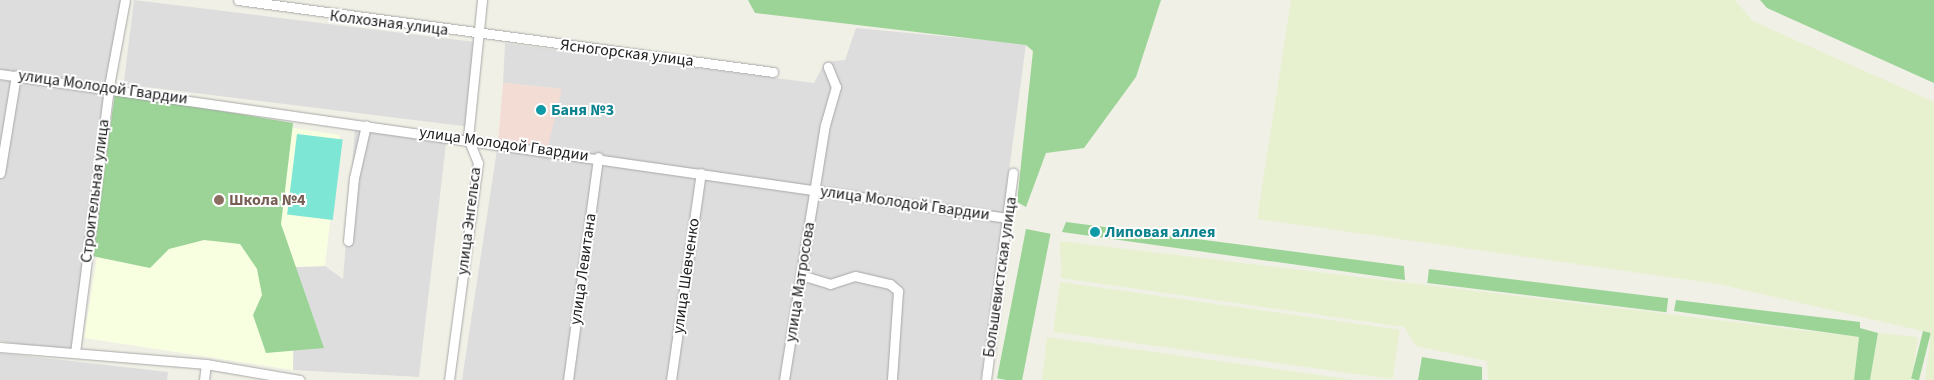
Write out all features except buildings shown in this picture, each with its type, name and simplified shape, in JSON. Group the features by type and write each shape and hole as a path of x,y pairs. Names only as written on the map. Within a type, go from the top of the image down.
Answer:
{"street":[{"name":"Строительная улица","path":"74,353 109,86 125,0"},
{"name":"Колхозная улица","path":"238,0 480,34"},
{"name":"улица Энгельса","path":"449,380 478,163 468,138 482,0"},
{"name":"Ясногорская улица","path":"480,34 773,72"},
{"name":"улица Матросова","path":"784,380 815,190 836,87 828,67"},
{"name":"улица Молодой Гвардии","path":"0,74 109,86 1008,218"},
{"path":"0,173 16,75"},
{"path":"348,241 354,178 366,125"},
{"name":"улица Левитана","path":"568,380 598,158"},
{"name":"улица Шевченко","path":"671,380 701,173"},
{"name":"Большевистская улица","path":"986,380 1013,173"},
{"path":"801,275 830,284 855,276 890,284 898,291 892,380"},
{"path":"0,346 206,364 300,380"},
{"path":"204,380 206,364"}],"shaded area":[{"path":"0,0 122,0 110,86 0,70"},
{"path":"134,0 477,42 467,127 124,84"},
{"path":"1291,0 1735,0 1753,21 1934,102 1934,380 1925,380 1931,333 1718,284 1257,219"},
{"path":"856,28 1026,44 981,380 462,380 498,143 561,89 503,83 505,43 814,83 825,62 845,60"},
{"path":"0,80 105,92 72,353 0,341"},
{"path":"503,83 562,89 548,146 498,143"},
{"name":"Школа №4","path":"122,102 340,135 325,266 294,267 293,370 84,338"},
{"path":"355,129 447,135 419,377 293,370 294,267 325,266 343,279"},
{"path":"297,134 343,140 333,220 287,214"},
{"path":"1060,241 1859,337 1854,380 1488,380 1487,361 1416,346 1404,327 1061,278"},
{"path":"1060,282 1400,330 1393,379 1053,332"},
{"path":"1878,333 1918,337 1912,380 1870,380"},
{"path":"1047,337 1355,380 1042,380"},
{"path":"0,353 168,372 167,380 0,380"}],"green space":[{"path":"748,0 1161,0 1136,77 1084,148 1046,153 1026,207 1017,202 1033,51 1026,45 755,13"},
{"path":"1760,0 1934,0 1934,83 1767,8"},
{"path":"115,93 293,123 281,224 324,348 266,353 253,315 262,295 257,269 240,244 204,240 169,249 150,268 92,256"},
{"path":"1066,222 1404,266 1405,280 1062,232"},
{"path":"1026,229 1051,234 1022,380 997,378"},
{"path":"1429,269 1668,298 1666,312 1427,283"},
{"path":"1676,300 1860,322 1860,328 1878,333 1870,380 1854,380 1859,337 1674,311"},
{"path":"1923,331 1931,333 1919,380 1911,379"},
{"path":"1422,357 1482,367 1482,380 1418,380"}],"place":[{"name":"Баня №3","path":"541,110"},
{"name":"Школа №4","path":"219,200"},
{"name":"Липовая аллея","path":"1095,232"}]}
